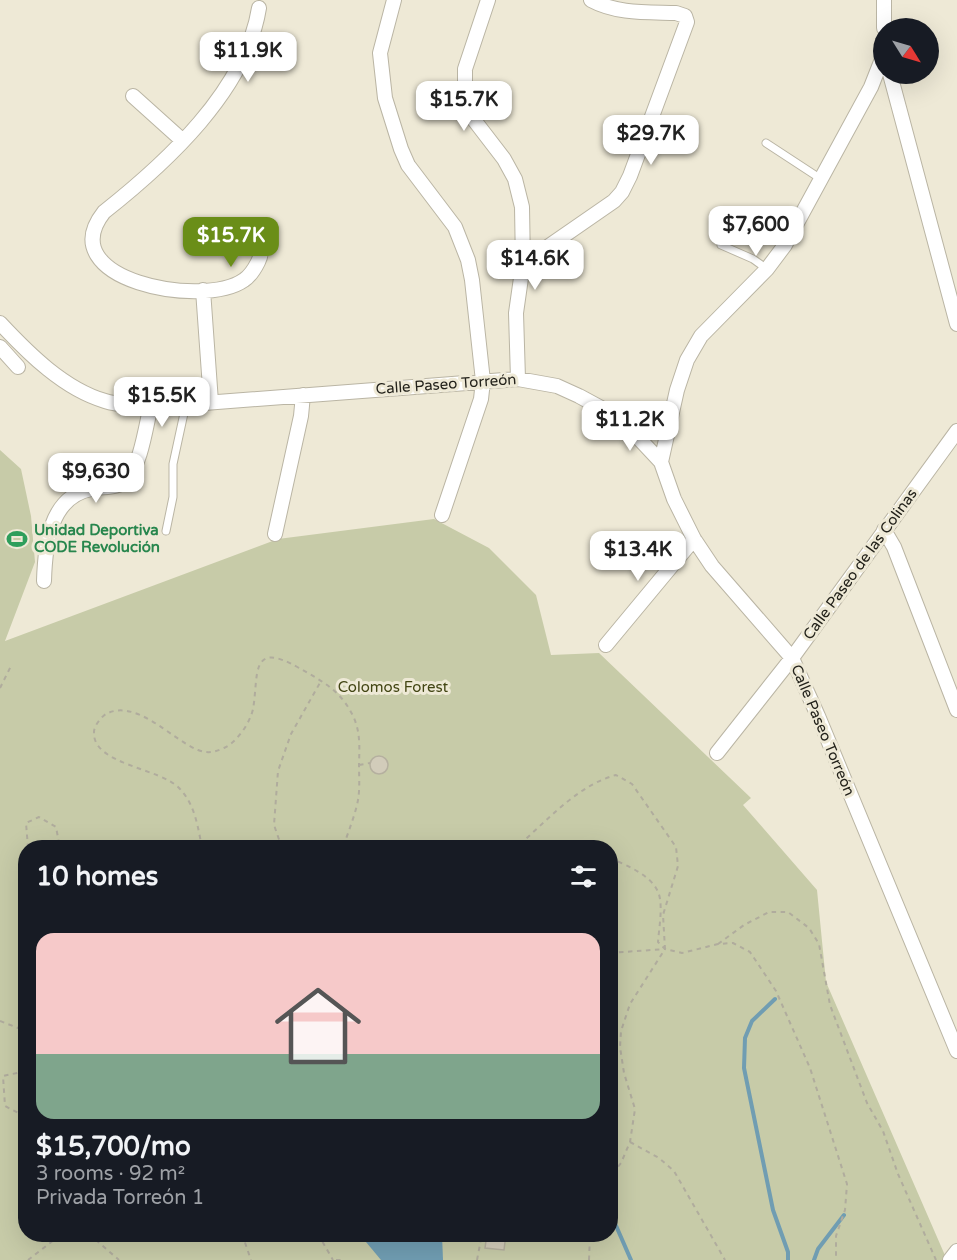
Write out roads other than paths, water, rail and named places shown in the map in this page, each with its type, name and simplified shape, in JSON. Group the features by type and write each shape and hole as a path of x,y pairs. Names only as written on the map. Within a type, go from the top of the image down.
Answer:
{"street":[{"path":"394,0 380,53 385,98 408,165 444,211 461,242 472,280 483,381 481,399 442,515"},
{"path":"488,0 465,69 465,92 471,116 504,159 515,179 522,207 523,264 516,313 518,379"},
{"path":"523,264 614,201 622,192 687,22 685,16 676,13 617,10 603,7 591,0"},
{"path":"884,0 884,18"},
{"path":"251,234 258,240 261,252 255,268 244,280 235,284 187,292 162,290 140,284 111,268 100,259 92,247 91,234 95,223 104,212 187,137 209,112 232,79 256,29 259,8"},
{"path":"660,462 676,390 687,360 701,336 767,269 784,245 873,82"},
{"path":"893,84 951,282 957,324"},
{"path":"133,96 187,137"},
{"path":"203,290 211,402"},
{"name":"Calle Paseo Torreón","path":"0,323 58,376 85,393 106,402 129,405 186,404 518,379 556,386 579,396 603,409 631,430 660,462 674,499 694,539 712,566 792,658 957,1051"},
{"path":"0,347 18,367"},
{"path":"274,534 301,416 303,395"},
{"path":"44,581 48,540 54,520 75,495 89,489 113,487 126,481 134,469 151,405"},
{"name":"Calle Paseo de las Colinas","path":"717,753 792,658 957,431"},
{"path":"884,530 894,548 957,710"},
{"path":"606,645 694,539"},
{"path":"950,1260 957,1251"}],"lane":[{"path":"766,143 821,179"},
{"path":"721,245 753,259 767,269"},
{"path":"166,531 172,497 173,464 186,404"}],"water":[{"path":"366,1242 442,1242 443,1260 381,1260"}],"waterway":[{"path":"775,999 752,1021 745,1038 744,1068 773,1210 788,1252 788,1260"},
{"path":"814,1260 818,1249 844,1215"},
{"path":"618,1230 631,1260"}],"place":[{"name":"Unidad Deportiva CODE Revolución","path":"17,539"}],"park label":[{"name":"Colomos Forest","path":"393,687"}]}
